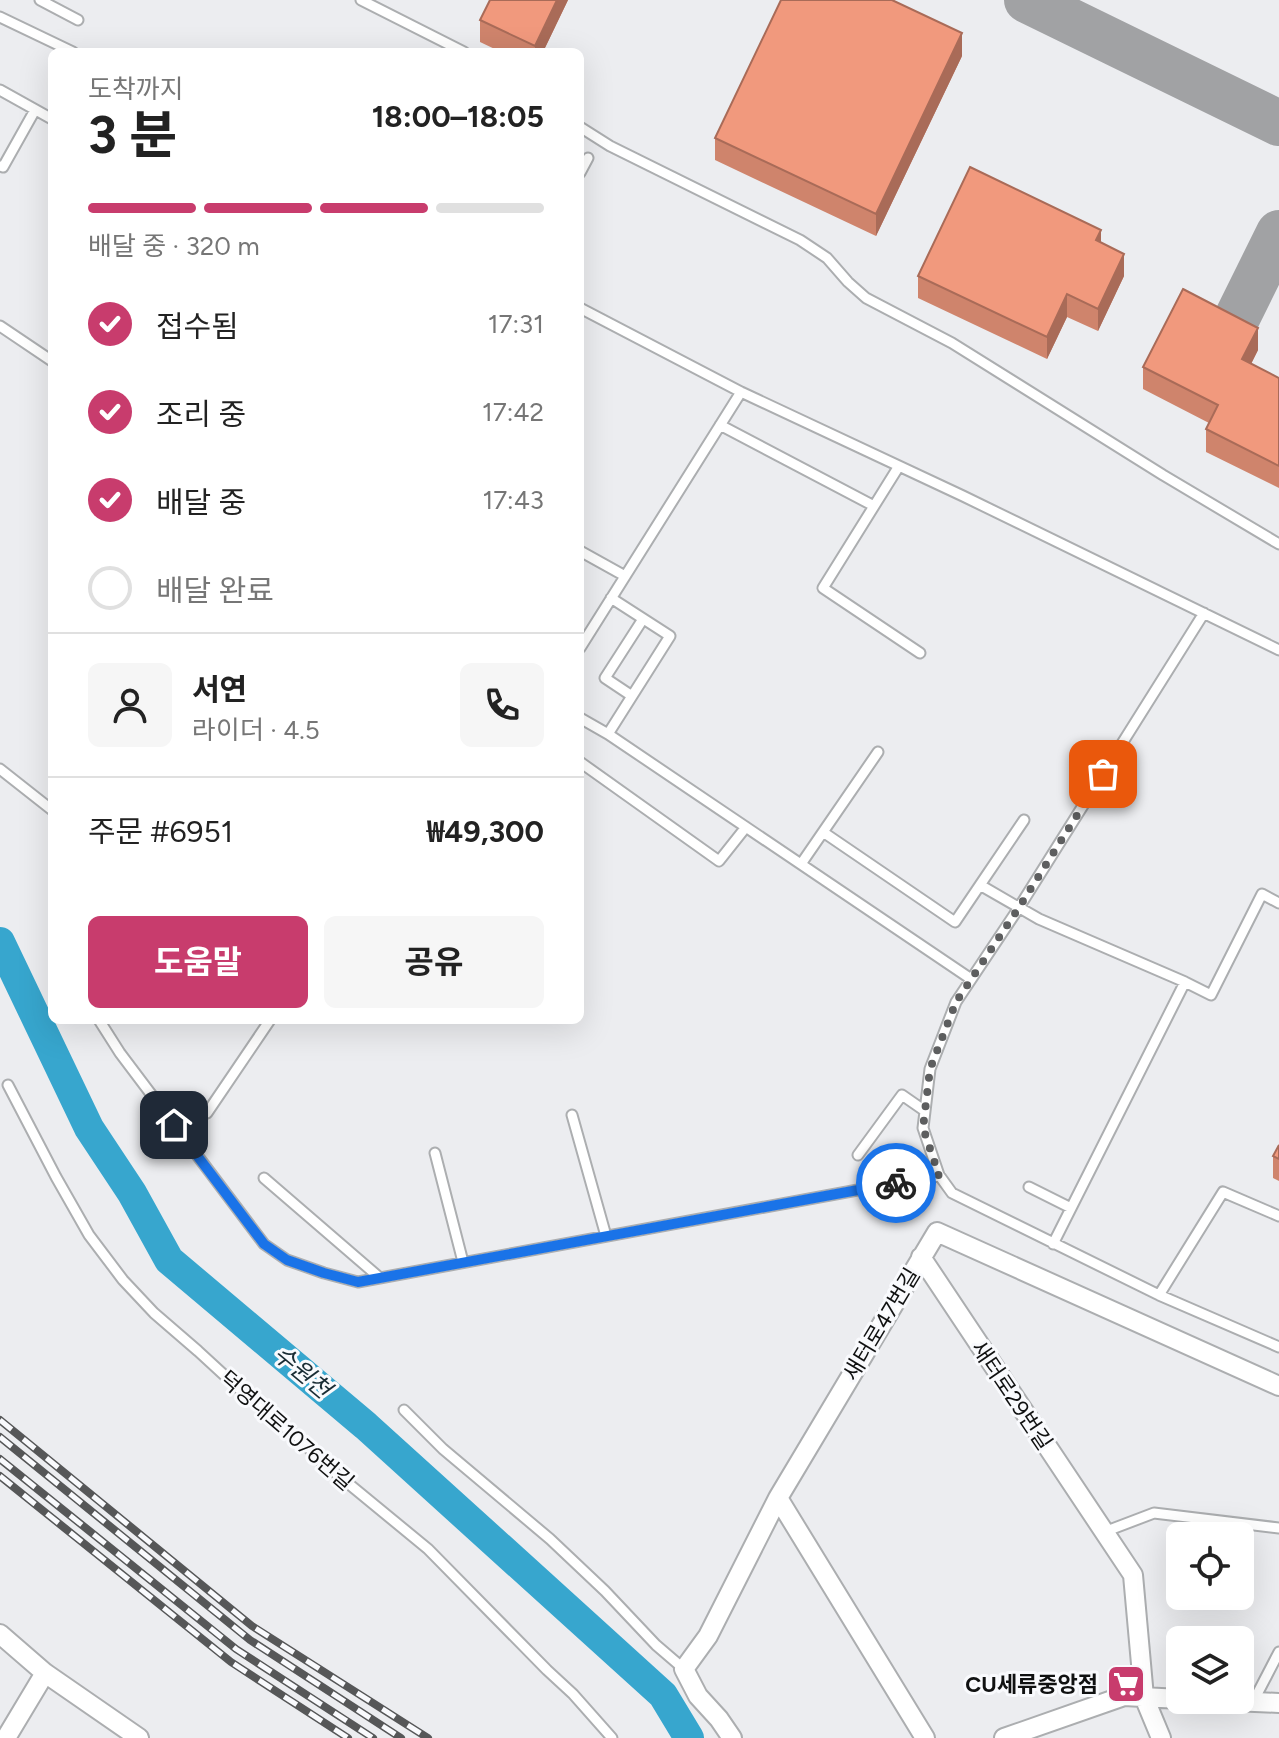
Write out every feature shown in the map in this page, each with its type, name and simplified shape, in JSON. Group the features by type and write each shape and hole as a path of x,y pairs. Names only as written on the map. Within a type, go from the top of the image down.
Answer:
{"street":[{"name":"새터로47번길","path":"684,1669 708,1636 778,1498 937,1232 1279,1386"},
{"name":"새터로29번길","path":"921,1257 1133,1575 1144,1697 1161,1738"},
{"path":"778,1498 925,1738"},
{"path":"0,1634 45,1673 139,1738"},
{"path":"684,1669 698,1696 732,1738"},
{"path":"6,1738 45,1673"},
{"path":"1004,1738 1124,1696 1166,1698"},
{"path":"1254,1702 1279,1703"}],"lane":[{"path":"40,0 78,20"},
{"path":"361,0 456,48"},
{"path":"0,17 65,48"},
{"path":"0,90 48,117"},
{"path":"0,166 3,167 35,110"},
{"path":"584,130 610,146 800,240 827,258 866,298 952,343 1279,544"},
{"path":"584,166 588,158"},
{"path":"584,310 741,392 1279,650"},
{"path":"0,326 48,358"},
{"path":"40,353 48,351"},
{"path":"584,642 741,392"},
{"path":"720,425 874,506"},
{"path":"899,466 823,588 920,653"},
{"path":"584,553 625,576"},
{"path":"608,734 670,636 611,598"},
{"path":"1204,613 956,1002 930,1069 923,1128 939,1175 952,1193 1159,1295 1279,1347"},
{"path":"632,696 605,678 643,619"},
{"path":"584,720 971,979"},
{"path":"801,864 878,752"},
{"path":"584,765 719,861 746,827"},
{"path":"0,769 48,807"},
{"path":"823,832 955,922 1024,820"},
{"path":"980,885 1018,909 1211,995 1262,894 1279,903"},
{"path":"1053,1244 1185,982"},
{"path":"102,1024 264,1244 287,1260 358,1282 939,1175"},
{"path":"207,1113 267,1024"},
{"name":"덕영대로1076번길","path":"8,1085 89,1235 123,1280 154,1313 260,1408 428,1549 573,1694 612,1738"},
{"path":"858,1155 902,1095 925,1111"},
{"path":"572,1115 606,1236"},
{"path":"435,1153 463,1262"},
{"path":"264,1178 380,1278"},
{"path":"1029,1187 1071,1208"},
{"path":"1159,1295 1223,1192 1279,1216"},
{"path":"404,1410 443,1449 550,1539 684,1669"},
{"path":"1104,1532 1154,1513 1279,1528"},
{"path":"1254,1700 1279,1652"}],"building":[{"path":"490,0 557,0 535,46 480,20"},
{"path":"781,0 892,0 962,33 876,214 715,138"},
{"path":"970,167 1101,230 1096,240 1124,254 1098,309 1067,294 1047,337 918,276"},
{"path":"1183,289 1258,328 1242,359 1279,378 1279,466 1206,429 1218,405 1143,367"},
{"path":"1279,1145 1279,1159 1273,1156"}],"waterway":[{"name":"수원천","path":"0,942 89,1128 132,1193 169,1260 366,1426 663,1695 689,1738"}],"taxiway":[{"path":"1027,0 1279,123"},
{"path":"1231,330 1279,233"}],"railway":[{"path":"0,1420 252,1626 428,1738"},
{"path":"0,1437 250,1640 401,1738"},
{"path":"0,1459 236,1649 373,1738"},
{"path":"0,1476 231,1662 348,1738"}],"way so far":[{"path":"896,1183 939,1175 923,1128 930,1069 956,1002 1103,774"}],"place":[{"name":"CU세류중앙점","path":"1126,1684"}],"route":[{"path":"174,1125 264,1244 287,1260 358,1282 896,1183"}]}
